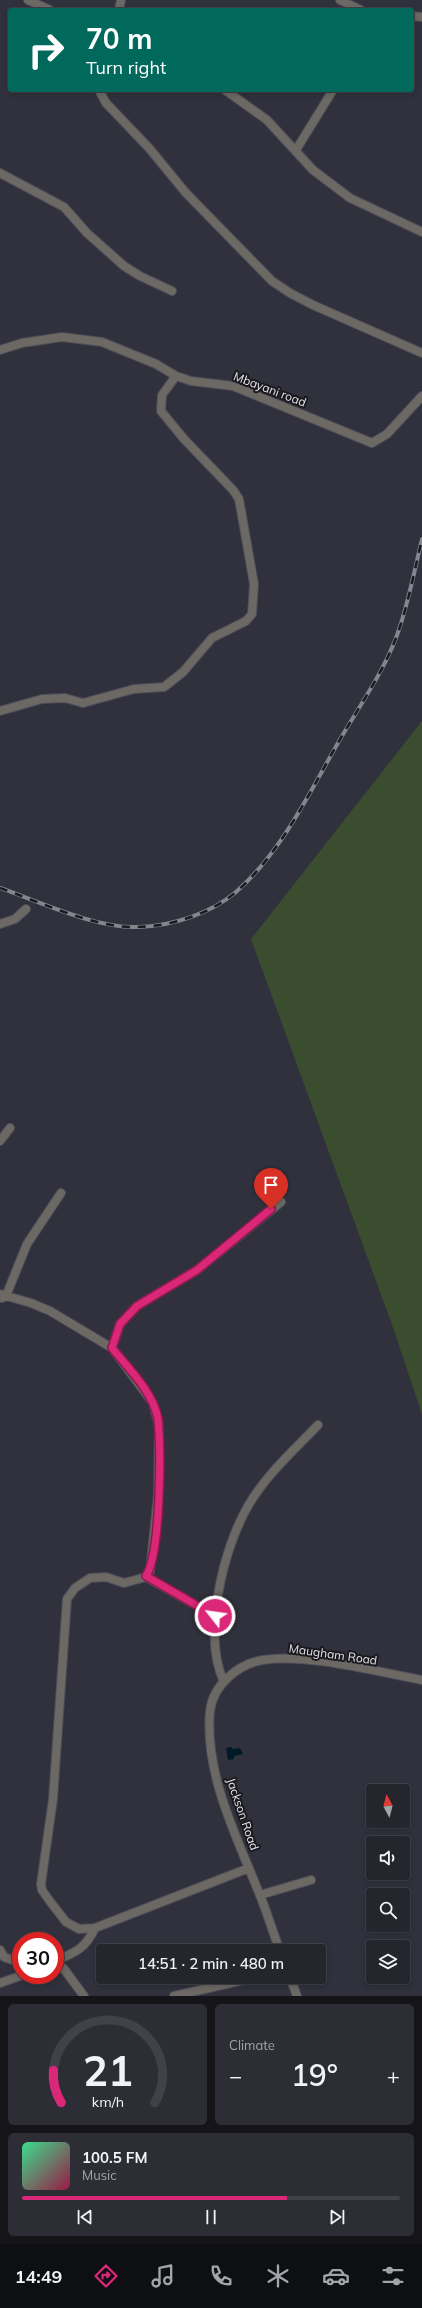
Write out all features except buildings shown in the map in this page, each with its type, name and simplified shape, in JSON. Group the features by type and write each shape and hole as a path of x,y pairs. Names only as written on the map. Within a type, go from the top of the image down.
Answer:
{"street":[{"path":"28,0 46,8"},
{"path":"340,0 357,8"},
{"path":"100,92 106,103 186,193 272,281 312,305 422,353"},
{"path":"228,92 267,120 313,170 350,198 422,232"},
{"path":"296,150 331,92"},
{"path":"0,173 64,206 87,233 124,266 140,276 172,291"},
{"name":"Mbayani road","path":"0,350 22,343 53,338 90,339 136,355 176,376 191,381 233,386 372,443 387,434 422,396"},
{"path":"0,711 42,699 65,698 83,703 134,689 164,687 183,672 212,638 246,621 252,614 254,584 238,499 233,490 184,439 161,411 162,395 176,376"},
{"path":"0,924 15,919 26,909"},
{"path":"0,1141 10,1128"},
{"path":"61,1194 27,1244 2,1296 31,1303 50,1311 112,1348 150,1398 158,1419 158,1508 152,1562 146,1576"},
{"path":"112,1348 120,1324 137,1306 197,1270 280,1202"},
{"path":"224,1682 218,1666 215,1616 218,1587 240,1522 248,1506 273,1472 318,1425"},
{"path":"215,1616 146,1576 124,1583 106,1577 90,1578 75,1588 67,1599 53,1799 41,1884 42,1890 66,1922 79,1929 96,1928 249,1868"},
{"name":"Maugham Road","path":"224,1682 232,1674 251,1663 277,1659 309,1660 422,1680"},
{"name":"Jackson Road","path":"224,1682 213,1700 210,1711 215,1768 225,1805 278,1944"},
{"path":"260,1895 311,1880"},
{"path":"64,1957 80,1950 89,1941 96,1928"},
{"path":"0,1950 4,1957 12,1960"},
{"path":"64,1969 84,1996"},
{"path":"0,1983 12,1979"},
{"path":"174,1996 227,1984"},
{"path":"293,1984 297,1996"}],"green space":[{"path":"422,721 422,1414 391,1322 251,939"}],"water":[{"path":"231,1747 233,1749 240,1748 243,1754 234,1756 234,1759 228,1760 226,1748"}],"railway":[{"path":"0,888 69,914 105,924 138,927 164,924 190,917 214,907 236,892 253,876 282,839 385,663 391,651 404,614 422,539"}],"route":[{"path":"215,1616 146,1576 150,1571 152,1562 158,1508 158,1419 156,1410 148,1394 112,1348 116,1331 120,1324 137,1306 197,1270 242,1231 271,1209"}]}
